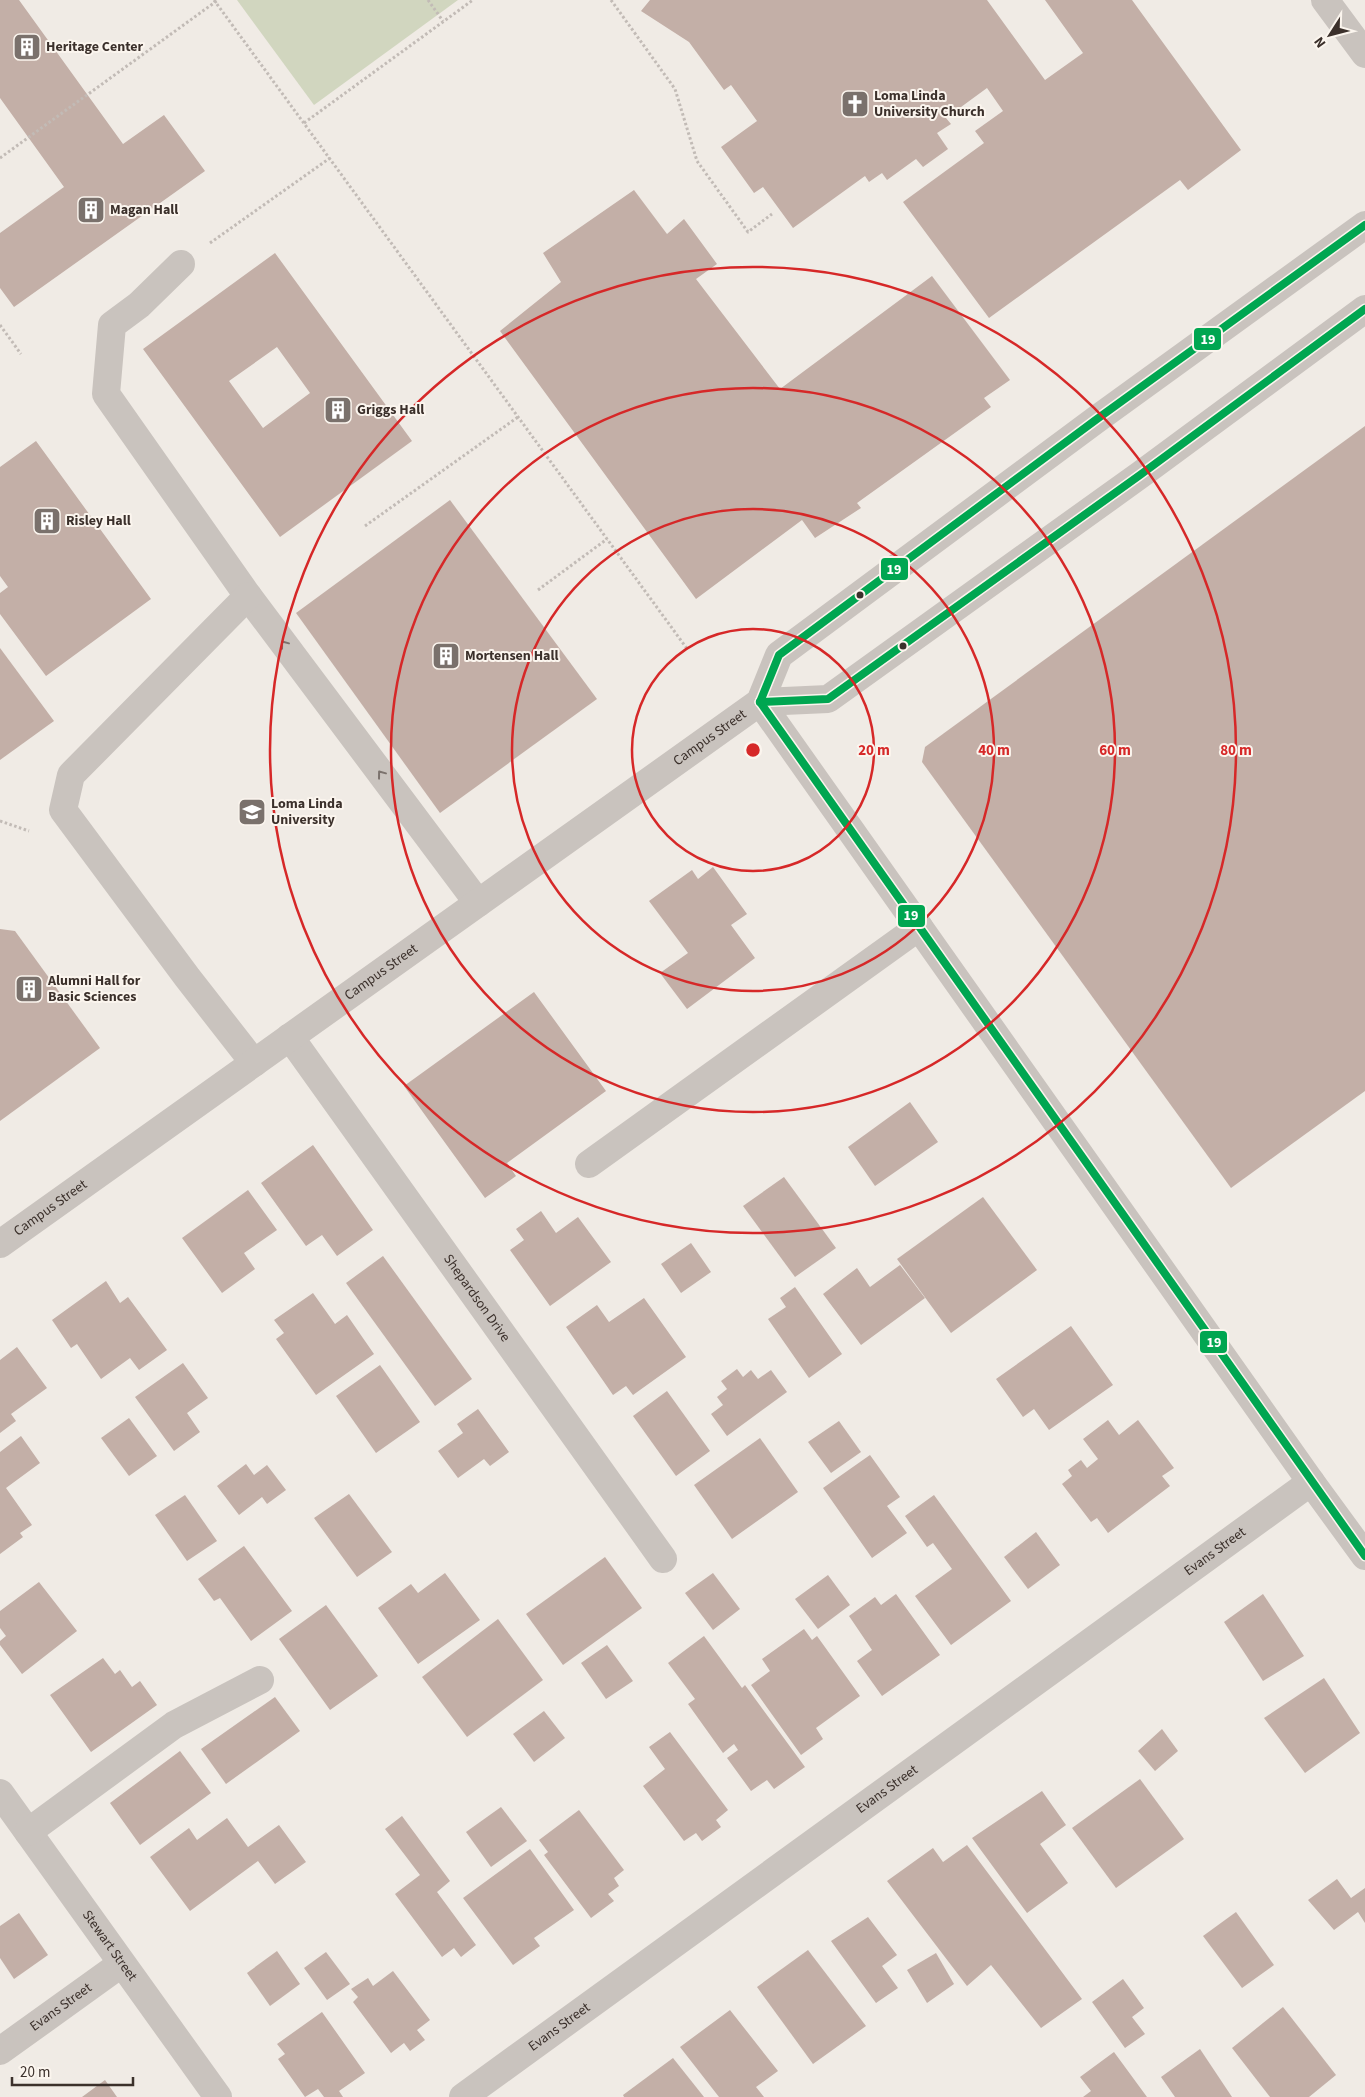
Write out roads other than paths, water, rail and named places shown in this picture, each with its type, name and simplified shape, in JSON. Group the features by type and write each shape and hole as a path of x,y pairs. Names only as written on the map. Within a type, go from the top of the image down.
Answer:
{"street":[{"path":"1325,0 1365,54"},
{"name":"Campus Street","path":"0,1244 760,702 779,655 1097,419 1365,225"},
{"path":"180,264 139,305 112,325 106,394 248,596 478,903"},
{"name":"Campus Street","path":"760,702 828,699 1140,475 1365,309"},
{"path":"248,596 71,775 63,810 186,977 254,1062"},
{"path":"760,702 1365,1556"},
{"path":"589,1164 919,928"},
{"name":"Shepardson Drive","path":"290,1037 663,1559"},
{"name":"Evans Street","path":"464,2097 1311,1482"},
{"path":"28,1832 174,1725 260,1680"},
{"name":"Stewart Street","path":"0,1793 218,2097"},
{"name":"Evans Street","path":"0,2051 121,1964"}],"place":[{"name":"Heritage Center","path":"27,47"},
{"name":"Loma Linda University Church","path":"855,104"},
{"name":"Magan Hall","path":"91,210"},
{"name":"Griggs Hall","path":"338,410"},
{"name":"Risley Hall","path":"47,521"},
{"name":"Mortensen Hall","path":"446,656"},
{"name":"Loma Linda University","path":"252,812"},
{"name":"Alumni Hall for Basic Sciences","path":"29,989"}]}
